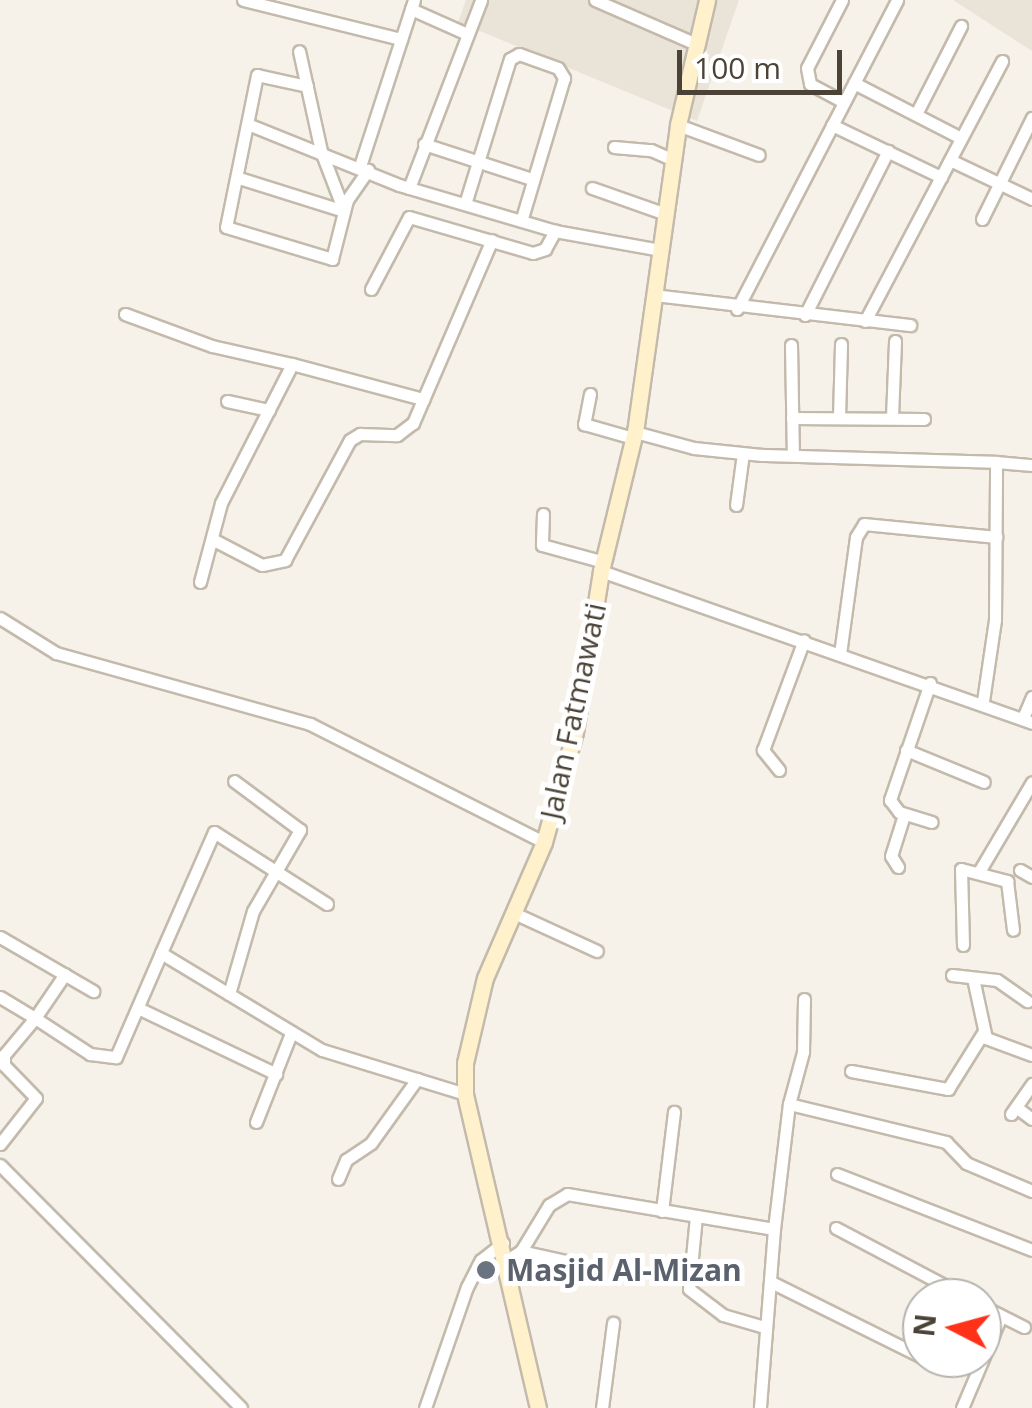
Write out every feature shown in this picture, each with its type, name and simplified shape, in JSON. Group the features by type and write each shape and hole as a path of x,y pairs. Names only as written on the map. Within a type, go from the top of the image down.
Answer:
{"street":[{"path":"243,0 401,39"},
{"path":"408,188 481,0"},
{"path":"595,0 696,44"},
{"name":"Jalan Fatmawati","path":"538,1408 514,1256 503,1243 465,1094 474,1012 544,842 575,732 602,566 634,435 678,125 707,0"},
{"path":"842,0 807,68 810,84 844,102"},
{"path":"737,309 897,0"},
{"path":"306,86 258,75 239,178 226,223 246,235 328,260 336,253 344,211 364,168 412,5 465,33"},
{"path":"916,114 961,26"},
{"path":"299,51 321,150 344,211"},
{"path":"465,204 510,59 519,54 563,74 521,221"},
{"path":"866,321 1002,61"},
{"path":"854,82 961,138"},
{"path":"982,219 1032,118"},
{"path":"250,125 321,150 408,188 555,231 660,250"},
{"path":"678,125 759,154"},
{"path":"832,125 941,177"},
{"path":"424,144 532,180"},
{"path":"614,146 651,150 672,160"},
{"path":"806,315 888,151"},
{"path":"950,160 1032,199"},
{"path":"239,178 344,211"},
{"path":"592,188 666,214"},
{"path":"370,288 399,225 409,217 538,253 555,231"},
{"path":"212,539 262,565 280,565 322,502 350,440 404,433 492,240"},
{"path":"654,295 737,309 910,325"},
{"path":"125,314 212,346 422,399"},
{"path":"892,418 895,341"},
{"path":"839,417 841,344"},
{"path":"790,345 793,455"},
{"path":"200,582 222,503 292,364"},
{"path":"590,394 584,424 743,453 1032,465"},
{"path":"227,401 269,410"},
{"path":"792,418 924,419"},
{"path":"736,505 743,453"},
{"path":"983,701 995,620 996,462"},
{"path":"544,514 542,544 840,654 983,701 1027,721 1032,697"},
{"path":"840,654 856,537 864,524 996,537"},
{"path":"0,618 56,653 310,724 544,842"},
{"path":"779,770 763,750 804,640"},
{"path":"930,683 890,797 904,815 932,822"},
{"path":"906,750 984,782"},
{"path":"229,994 253,911 300,826 234,781"},
{"path":"980,870 1032,782"},
{"path":"898,867 890,859 904,815"},
{"path":"0,997 90,1054 115,1057 140,1009 211,833 222,833 327,904"},
{"path":"963,945 958,872 980,870 1007,881 1013,930"},
{"path":"514,913 597,951"},
{"path":"0,937 93,991"},
{"path":"161,953 292,1034 361,1064 465,1094"},
{"path":"0,1144 36,1098 2,1065 4,1055 65,974"},
{"path":"952,975 997,980 1027,1001"},
{"path":"852,1071 948,1089 982,1033 973,978"},
{"path":"760,1408 774,1229 789,1104 803,1052 804,999"},
{"path":"140,1009 276,1074"},
{"path":"982,1033 1032,1054"},
{"path":"256,1122 292,1034"},
{"path":"338,1179 346,1160 372,1142 417,1078"},
{"path":"1032,1084 1014,1110 1032,1118"},
{"path":"789,1104 946,1142 966,1163 1032,1191"},
{"path":"662,1211 674,1112"},
{"path":"0,1165 241,1408"},
{"path":"837,1174 1032,1250"},
{"path":"514,1256 560,1196 774,1229"},
{"path":"696,1216 689,1289 723,1315 764,1328"},
{"path":"836,1228 930,1278"},
{"path":"425,1408 467,1286 481,1260 503,1243"},
{"path":"514,1256 578,1264"},
{"path":"772,1282 902,1347"},
{"path":"1002,1316 1024,1327"},
{"path":"602,1408 613,1323"},
{"path":"962,1408 975,1378"}],"shaded area":[{"path":"466,0 739,0 697,121 458,22"},
{"path":"953,0 1032,0 1032,51"}],"place":[{"name":"Masjid Al-Mizan","path":"486,1270"}]}
